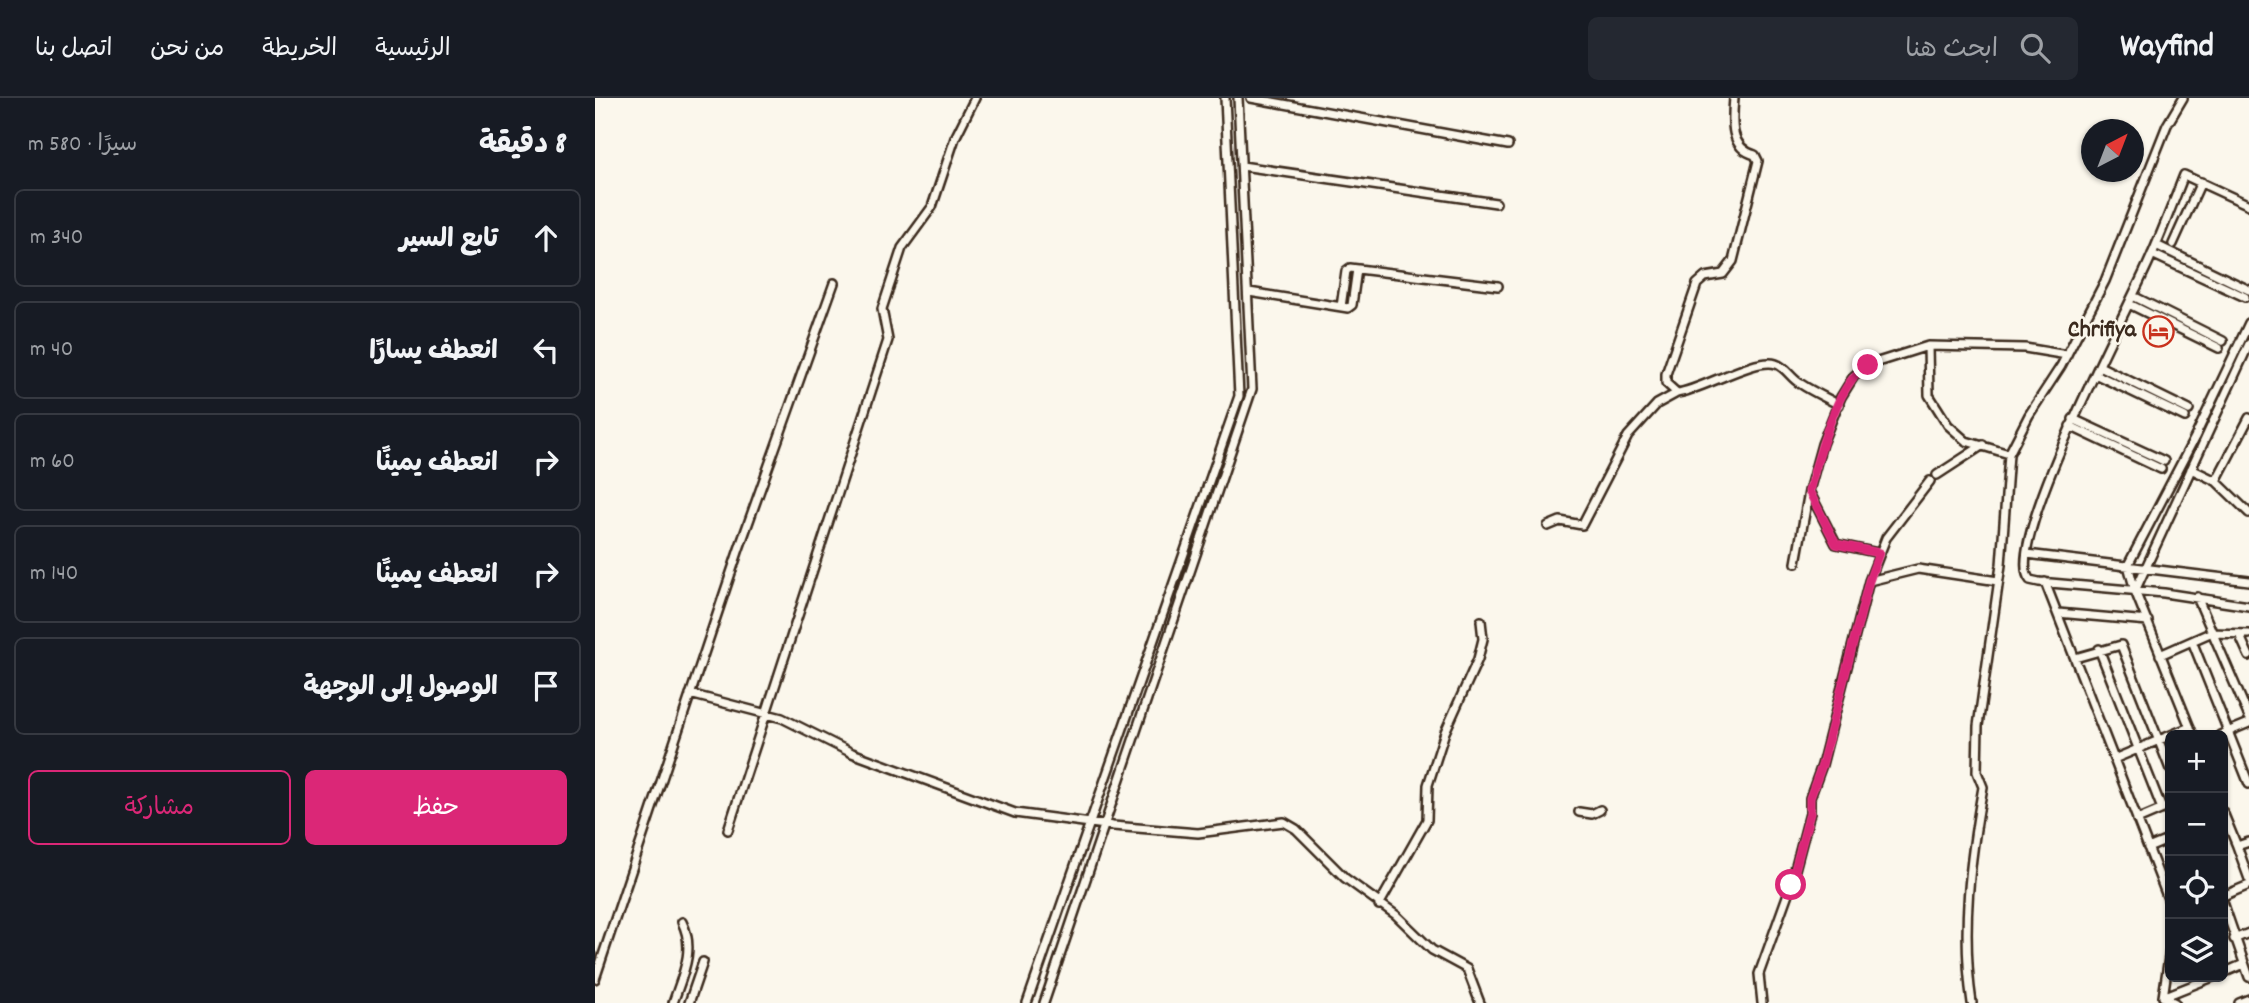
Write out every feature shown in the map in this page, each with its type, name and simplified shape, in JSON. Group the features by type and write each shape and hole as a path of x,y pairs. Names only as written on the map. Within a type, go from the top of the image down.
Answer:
{"street":[{"path":"728,830 888,340 889,333 882,318 885,296 902,248 932,207 955,138 975,98"},
{"path":"1027,1003 1239,396 1225,98"},
{"path":"1044,1003 1102,824 1252,389 1238,98"},
{"path":"1251,98 1508,145"},
{"path":"1677,393 1666,383 1666,374 1697,284 1705,277 1723,274 1733,261 1758,161 1755,155 1744,152 1737,145 1733,124 1734,98"},
{"path":"1972,1003 1965,944 1968,886 1983,787 1977,772 1979,726 1998,581 2009,454 2029,415 2067,355 2105,281 2167,125 2183,98"},
{"path":"1242,166 1496,203"},
{"path":"2249,205 2184,175 2152,254 2048,477 2027,554 2027,577 2045,582 2197,597 2249,606"},
{"path":"2173,244 2201,183"},
{"path":"2156,245 2212,271 2247,293"},
{"path":"2152,254 2208,280 2247,293"},
{"path":"1249,292 1348,309 1352,305 1357,269 1498,286"},
{"path":"2208,280 2212,271"},
{"path":"595,979 690,694 834,284"},
{"path":"2129,304 2181,330 2221,344 2185,321 2133,296"},
{"path":"2181,330 2185,321"},
{"path":"2191,730 2159,655 2128,565 2195,437 2249,323"},
{"path":"2135,591 2143,568 2249,344"},
{"path":"1797,563 1809,491 1822,444 1849,384 1861,368 1928,346 2025,348 2067,355"},
{"path":"1928,346 1927,387 1933,402 1959,438 2009,454"},
{"path":"1548,526 1560,521 1583,525 1628,436 1657,404 1677,393 1772,363 1783,368 1801,385 1839,405"},
{"path":"2095,374 2150,401 2187,413 2099,366"},
{"path":"2150,401 2154,393"},
{"path":"2216,481 2249,418"},
{"path":"2072,422 2163,465"},
{"path":"1937,475 1983,445"},
{"path":"2191,469 2216,481 2249,513"},
{"path":"1762,1003 1759,974 1791,885 1810,813 1810,798 1822,765 1869,581 1886,538 1930,481"},
{"path":"1809,491 1836,544 1879,553"},
{"path":"2027,554 2249,582"},
{"path":"1869,581 1918,569 1998,581"},
{"path":"2045,582 2165,891"},
{"path":"2197,597 2210,633 2249,717"},
{"path":"2058,613 2148,621"},
{"path":"1379,905 1427,820 1428,785 1445,732 1478,659 1483,639 1481,621"},
{"path":"2159,655 2210,633 2249,634"},
{"path":"2239,634 2249,656"},
{"path":"2192,642 2223,730"},
{"path":"2075,658 2099,649 2121,645 2165,756"},
{"path":"2099,649 2139,749 2165,805"},
{"path":"690,694 799,725 852,753 1015,813 1198,833 1284,822 1296,829 1328,862 1379,905 1396,915 1432,950 1467,969 1480,1003"},
{"path":"2228,732 2249,723"},
{"path":"2114,759 2165,738"},
{"path":"2228,742 2249,785"},
{"path":"2137,820 2165,807"},
{"path":"1579,812 1592,814 1600,810"},
{"path":"2228,824 2249,879"},
{"path":"2148,848 2165,841"},
{"path":"2237,846 2249,842"},
{"path":"2228,894 2249,885"},
{"path":"2228,919 2249,977"},
{"path":"673,1003 689,954 688,938 682,922"},
{"path":"2234,939 2249,933"},
{"path":"689,1003 703,962"},
{"path":"2228,971 2244,964"},
{"path":"2163,998 2165,982"},
{"path":"2163,998 2201,982"},
{"path":"2163,998 2175,1003"},
{"path":"2239,1003 2249,999"}],"place":[{"name":"Chrifiya","path":"2159,331"}],"route":[{"path":"1791,885 1810,813 1810,798 1822,765 1869,581 1879,553 1844,548 1836,544 1809,491 1822,444 1841,397 1854,376 1868,365"}]}
